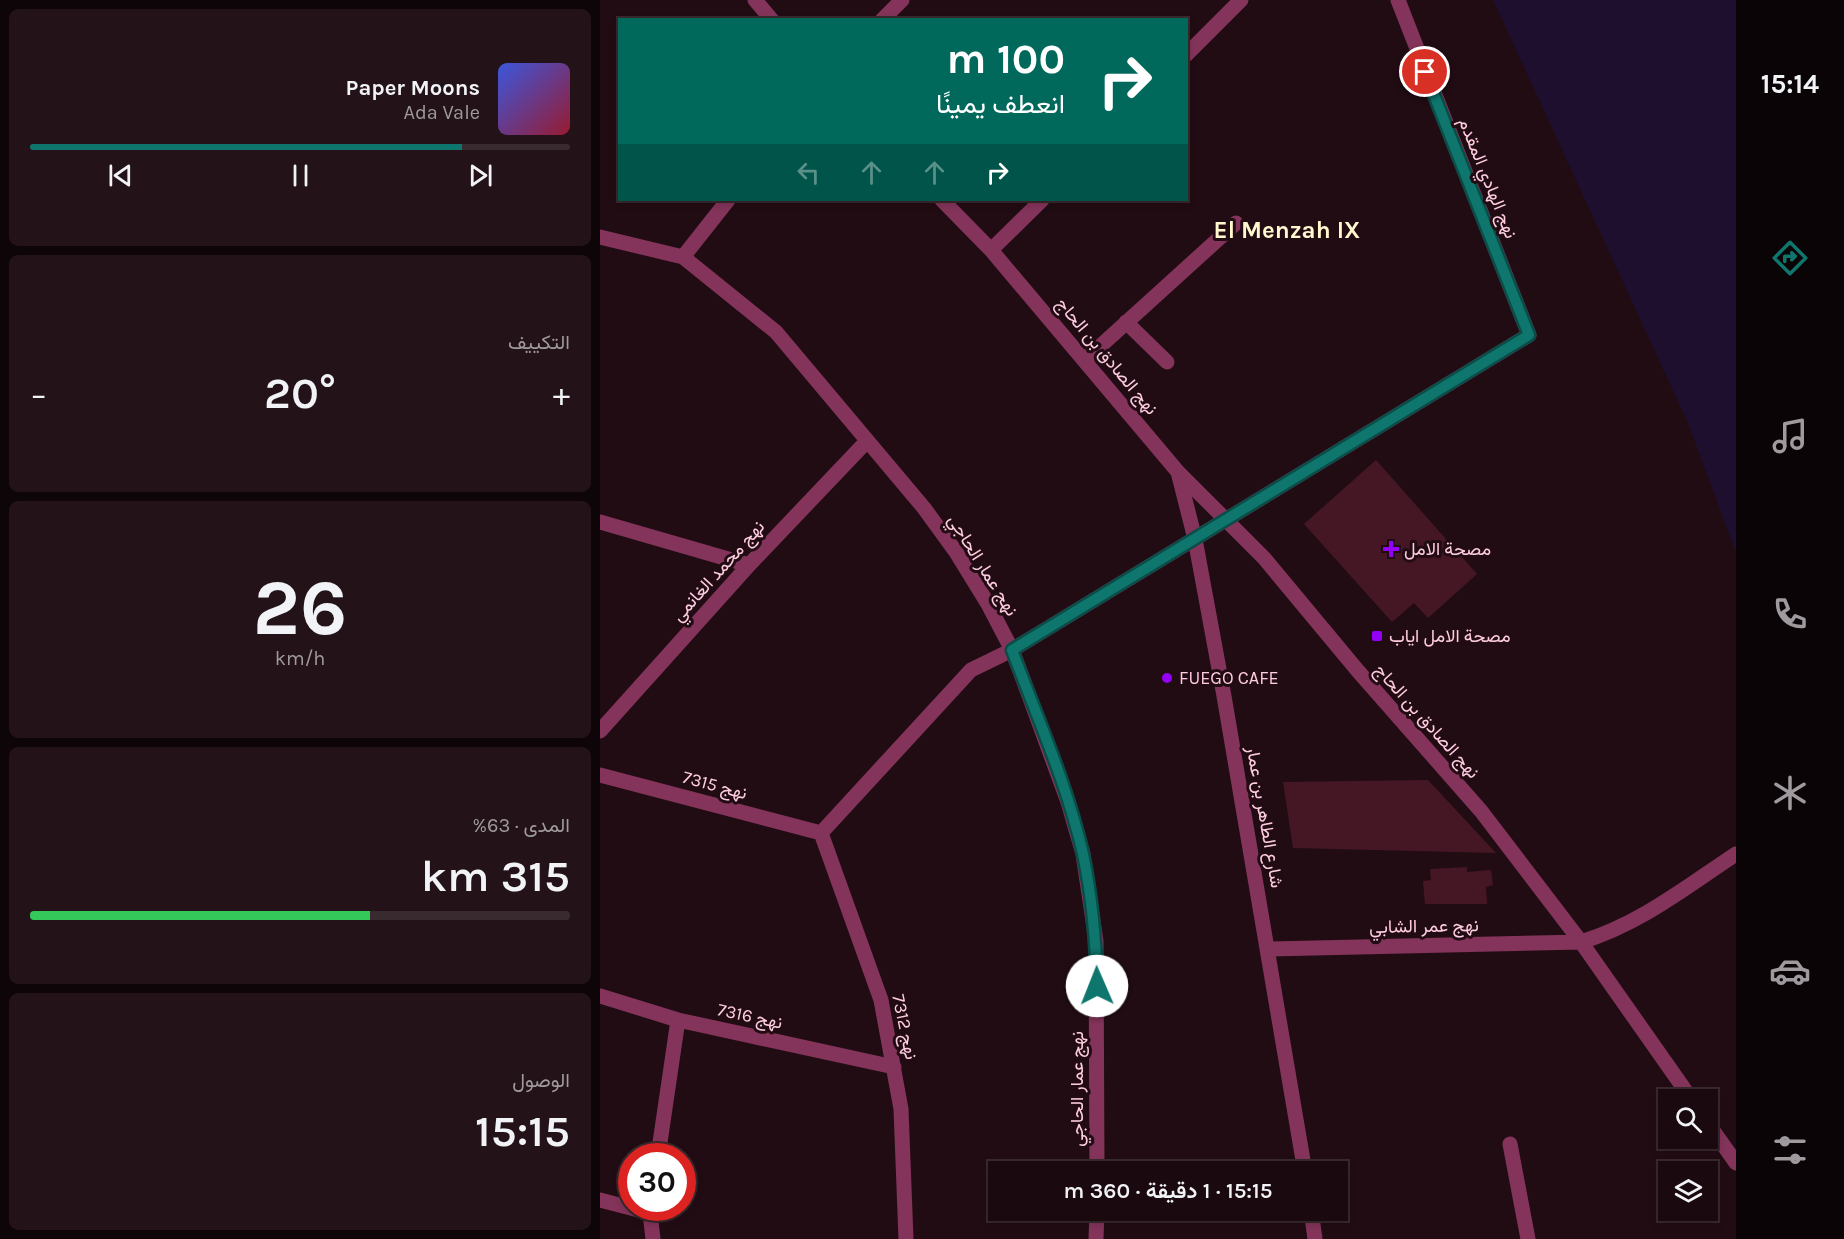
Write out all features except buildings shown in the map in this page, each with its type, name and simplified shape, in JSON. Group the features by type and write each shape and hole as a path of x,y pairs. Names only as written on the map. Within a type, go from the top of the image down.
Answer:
{"street":[{"path":"755,0 770,18"},
{"path":"884,18 902,0"},
{"path":"1188,53 1241,0"},
{"name":"نهج الهادي المقدم","path":"1227,519 1529,335 1398,0"},
{"path":"683,257 727,201"},
{"name":"نهج الصادق بن الحاج","path":"943,201 991,250 1178,472 1227,519 1482,811 1581,942 1684,1089"},
{"path":"991,250 1041,201"},
{"path":"1085,360 1236,222"},
{"name":"نهج عمار الحاجي","path":"600,237 683,257 776,333 924,508 956,552 988,604 1012,650 1068,802 1083,854 1096,941 1097,1161"},
{"path":"1126,322 1167,362"},
{"name":"نهج محمد الغانمي","path":"600,730 749,565 867,441"},
{"name":"شارع الطاهر بن عمار","path":"1178,472 1195,539 1303,1161"},
{"path":"821,833 971,670 1012,650 1227,519"},
{"path":"600,522 749,565"},
{"name":"نهج 7315","path":"600,775 821,833"},
{"name":"نهج 7312","path":"821,833 881,1000 901,1108 906,1239"},
{"name":"نهج عمر الشابي","path":"1267,949 1581,942 1615,931 1636,920 1736,854"},
{"name":"نهج 7316","path":"600,996 678,1020 894,1067"},
{"path":"660,1143 678,1020"},
{"path":"1718,1138 1736,1163"},
{"path":"1510,1144 1528,1239"},
{"path":"600,1200 618,1204"},
{"path":"651,1221 653,1239"},
{"path":"1096,1239 1097,1221"},
{"path":"1313,1221 1316,1239"}],"shaded area":[{"path":"1493,0 1736,0 1736,553 1688,423"}],"place":[{"name":"مصحة الامل","path":"1391,549"},
{"name":"مصحة الامل اياب","path":"1377,636"},
{"name":"FUEGO CAFE","path":"1167,678"}],"district":[{"name":"El Menzah IX","path":"1287,230"}],"route":[{"path":"1097,986 1096,941 1083,854 1068,802 1012,650 1529,335 1425,72"}]}
